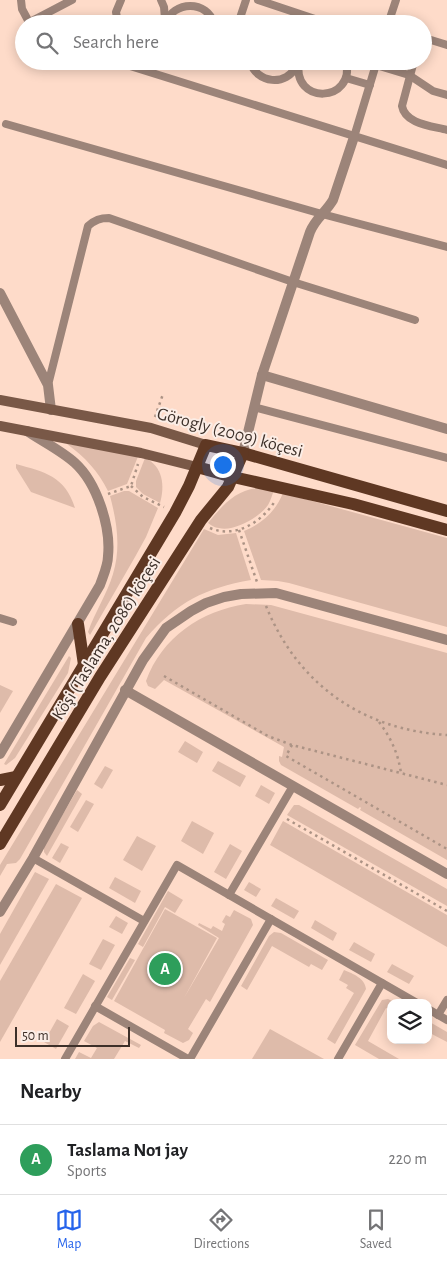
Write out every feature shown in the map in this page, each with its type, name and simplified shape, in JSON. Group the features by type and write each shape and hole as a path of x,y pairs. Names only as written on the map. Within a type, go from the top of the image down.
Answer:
{"main road":[{"name":"Görogly (2009) köçesi","path":"3,399 51,410 151,428 447,511"},
{"path":"0,426 141,453 233,477 353,504 447,530"},
{"name":"Köşi (Taslama, 2086) köçesi","path":"0,805 189,486 206,444"},
{"name":"Köşi (Taslama, 2086) köçesi","path":"0,844 100,677 207,511 228,487 243,453"},
{"path":"78,624 84,665"},
{"path":"0,780 16,777"}],"street":[{"path":"243,453 262,375 314,222 333,200 354,136"},
{"path":"0,293 48,384 51,410"},
{"path":"262,375 447,429"},
{"path":"0,754 100,585 108,558 109,541 105,520 88,479 75,463 26,430"},
{"path":"0,912 33,858 125,690 162,634 176,620 206,603 224,597 276,593 447,640"},
{"path":"125,690 447,874"}],"lane":[{"path":"21,0 25,15"},
{"path":"44,15 72,0"},
{"path":"116,15 116,12 122,0"},
{"path":"161,0 166,15"},
{"path":"241,15 246,0"},
{"path":"258,0 303,15"},
{"path":"391,15 396,0"},
{"path":"169,15 173,9 188,3 204,8 211,15"},
{"path":"432,40 447,45"},
{"path":"143,70 447,165"},
{"path":"254,70 268,80 283,79 290,75 293,70"},
{"path":"298,70 302,84 314,93 330,93 342,85 348,70"},
{"path":"354,136 374,70"},
{"path":"395,70 409,75 433,91 447,95"},
{"path":"411,70 402,106 403,112 407,117 414,120 447,130"},
{"path":"346,78 370,85"},
{"path":"6,124 322,214 447,247"},
{"path":"48,384 88,226 93,221 101,218 109,218 293,282 415,320"},
{"path":"254,406 447,458"},
{"path":"0,618 13,622"},
{"path":"229,895 293,786"},
{"path":"33,858 144,921"},
{"path":"65,1059 177,865 410,999"},
{"path":"95,1006 189,1059 271,919"},
{"path":"338,1059 382,983"},
{"path":"438,1015 447,1000"},
{"path":"432,1011 447,1020"}],"path":[{"path":"131,486 143,497 174,512"},
{"path":"199,523 218,532 239,530 250,525 270,509 281,488"},
{"path":"239,530 260,593 284,643 308,674 331,695 353,709 378,721 420,732 447,734"},
{"path":"164,676 268,736 447,785"},
{"path":"378,721 397,750 401,773"},
{"path":"292,744 286,756 447,849"},
{"path":"277,813 447,911"}],"shaded area":[{"path":"67,444 139,454 127,484 108,491 90,465"},
{"path":"145,458 156,466 161,477 162,497 160,503 143,494 136,487 136,481"},
{"path":"16,464 45,473 60,482 71,497 75,508 31,492 16,468"},
{"path":"250,489 274,490 268,505 253,519 239,526 225,529 216,528 208,523 236,495"},
{"path":"129,491 158,508 146,537 90,635 88,632 110,581 117,554 115,516 110,496"},
{"path":"283,493 447,538 447,627 289,583 261,580 244,531 268,516"},
{"path":"204,529 218,535 236,533 251,580 220,587 193,598 169,615 146,638 20,859 16,863 7,864 0,876 0,865"},
{"path":"246,604 271,605 447,653 447,860 360,810 360,807 358,809 281,765 279,756 282,757 284,747 164,680 155,689 148,686 146,681 153,665 173,639 199,620 214,613"},
{"path":"69,656 71,658 68,673 15,758 6,765 4,764"},
{"path":"0,685 13,691 0,713"},
{"path":"185,741 203,752 197,763 178,752"},
{"path":"218,761 246,776 240,787 212,771"},
{"path":"105,766 113,770 102,789 94,784"},
{"path":"261,785 275,793 269,804 255,796"},
{"path":"77,790 82,794 47,856 44,852 44,847"},
{"path":"86,800 94,804 78,832 70,827"},
{"path":"294,805 299,805 447,889 447,906 287,815"},
{"path":"192,821 214,833 203,854 181,841"},
{"path":"283,821 447,915 447,947 270,845"},
{"path":"137,836 156,846 142,871 123,860"},
{"path":"61,843 69,847 60,863 52,858"},
{"path":"230,844 242,851 226,879 214,872"},
{"path":"35,872 49,879 0,965 0,934"},
{"path":"115,877 141,891 135,903 109,888"},
{"path":"249,882 261,889 256,897 244,890"},
{"path":"56,884 82,898 0,1042 0,981"},
{"path":"168,891 183,900 175,913 165,907 143,947 138,944"},
{"path":"276,898 299,911 294,919 271,906"},
{"path":"165,909 217,938 184,998 219,938 198,925 199,923 211,929 213,926 222,931 225,924 222,922 226,915 230,917 234,910 251,919 253,925 210,1002 206,999 188,1029 193,1033 189,1040 183,1043 164,1033 165,1030 114,1001"},
{"path":"116,916 128,923 122,934 109,927"},
{"path":"315,920 337,933 333,941 311,928"},
{"path":"274,932 281,933 328,960 322,970 311,964 309,967 272,946 247,990 241,986 269,936"},
{"path":"103,939 115,945 101,970 89,964"},
{"path":"354,942 375,954 371,962 349,950"},
{"path":"130,958 135,960 112,1000 107,997"},
{"path":"392,964 414,976 409,984 387,972"},
{"path":"344,970 361,979 366,989 335,1044 327,1039 354,993 346,988 348,985 339,980"},
{"path":"83,974 95,981 76,1014 64,1008"},
{"path":"387,999 387,1008 368,1041 399,1059 379,1059 355,1045 382,1000"},
{"path":"57,1019 69,1026 56,1049 44,1042"},
{"path":"99,1022 141,1045 139,1048 125,1041 114,1059 75,1059 79,1052 91,1058 97,1048 84,1041 93,1026"},
{"path":"432,1023 447,1032 447,1042 432,1034"},
{"path":"270,1029 324,1059 252,1059"}],"place":[{"name":"Taslama No1 jay","path":"165,969"}]}
